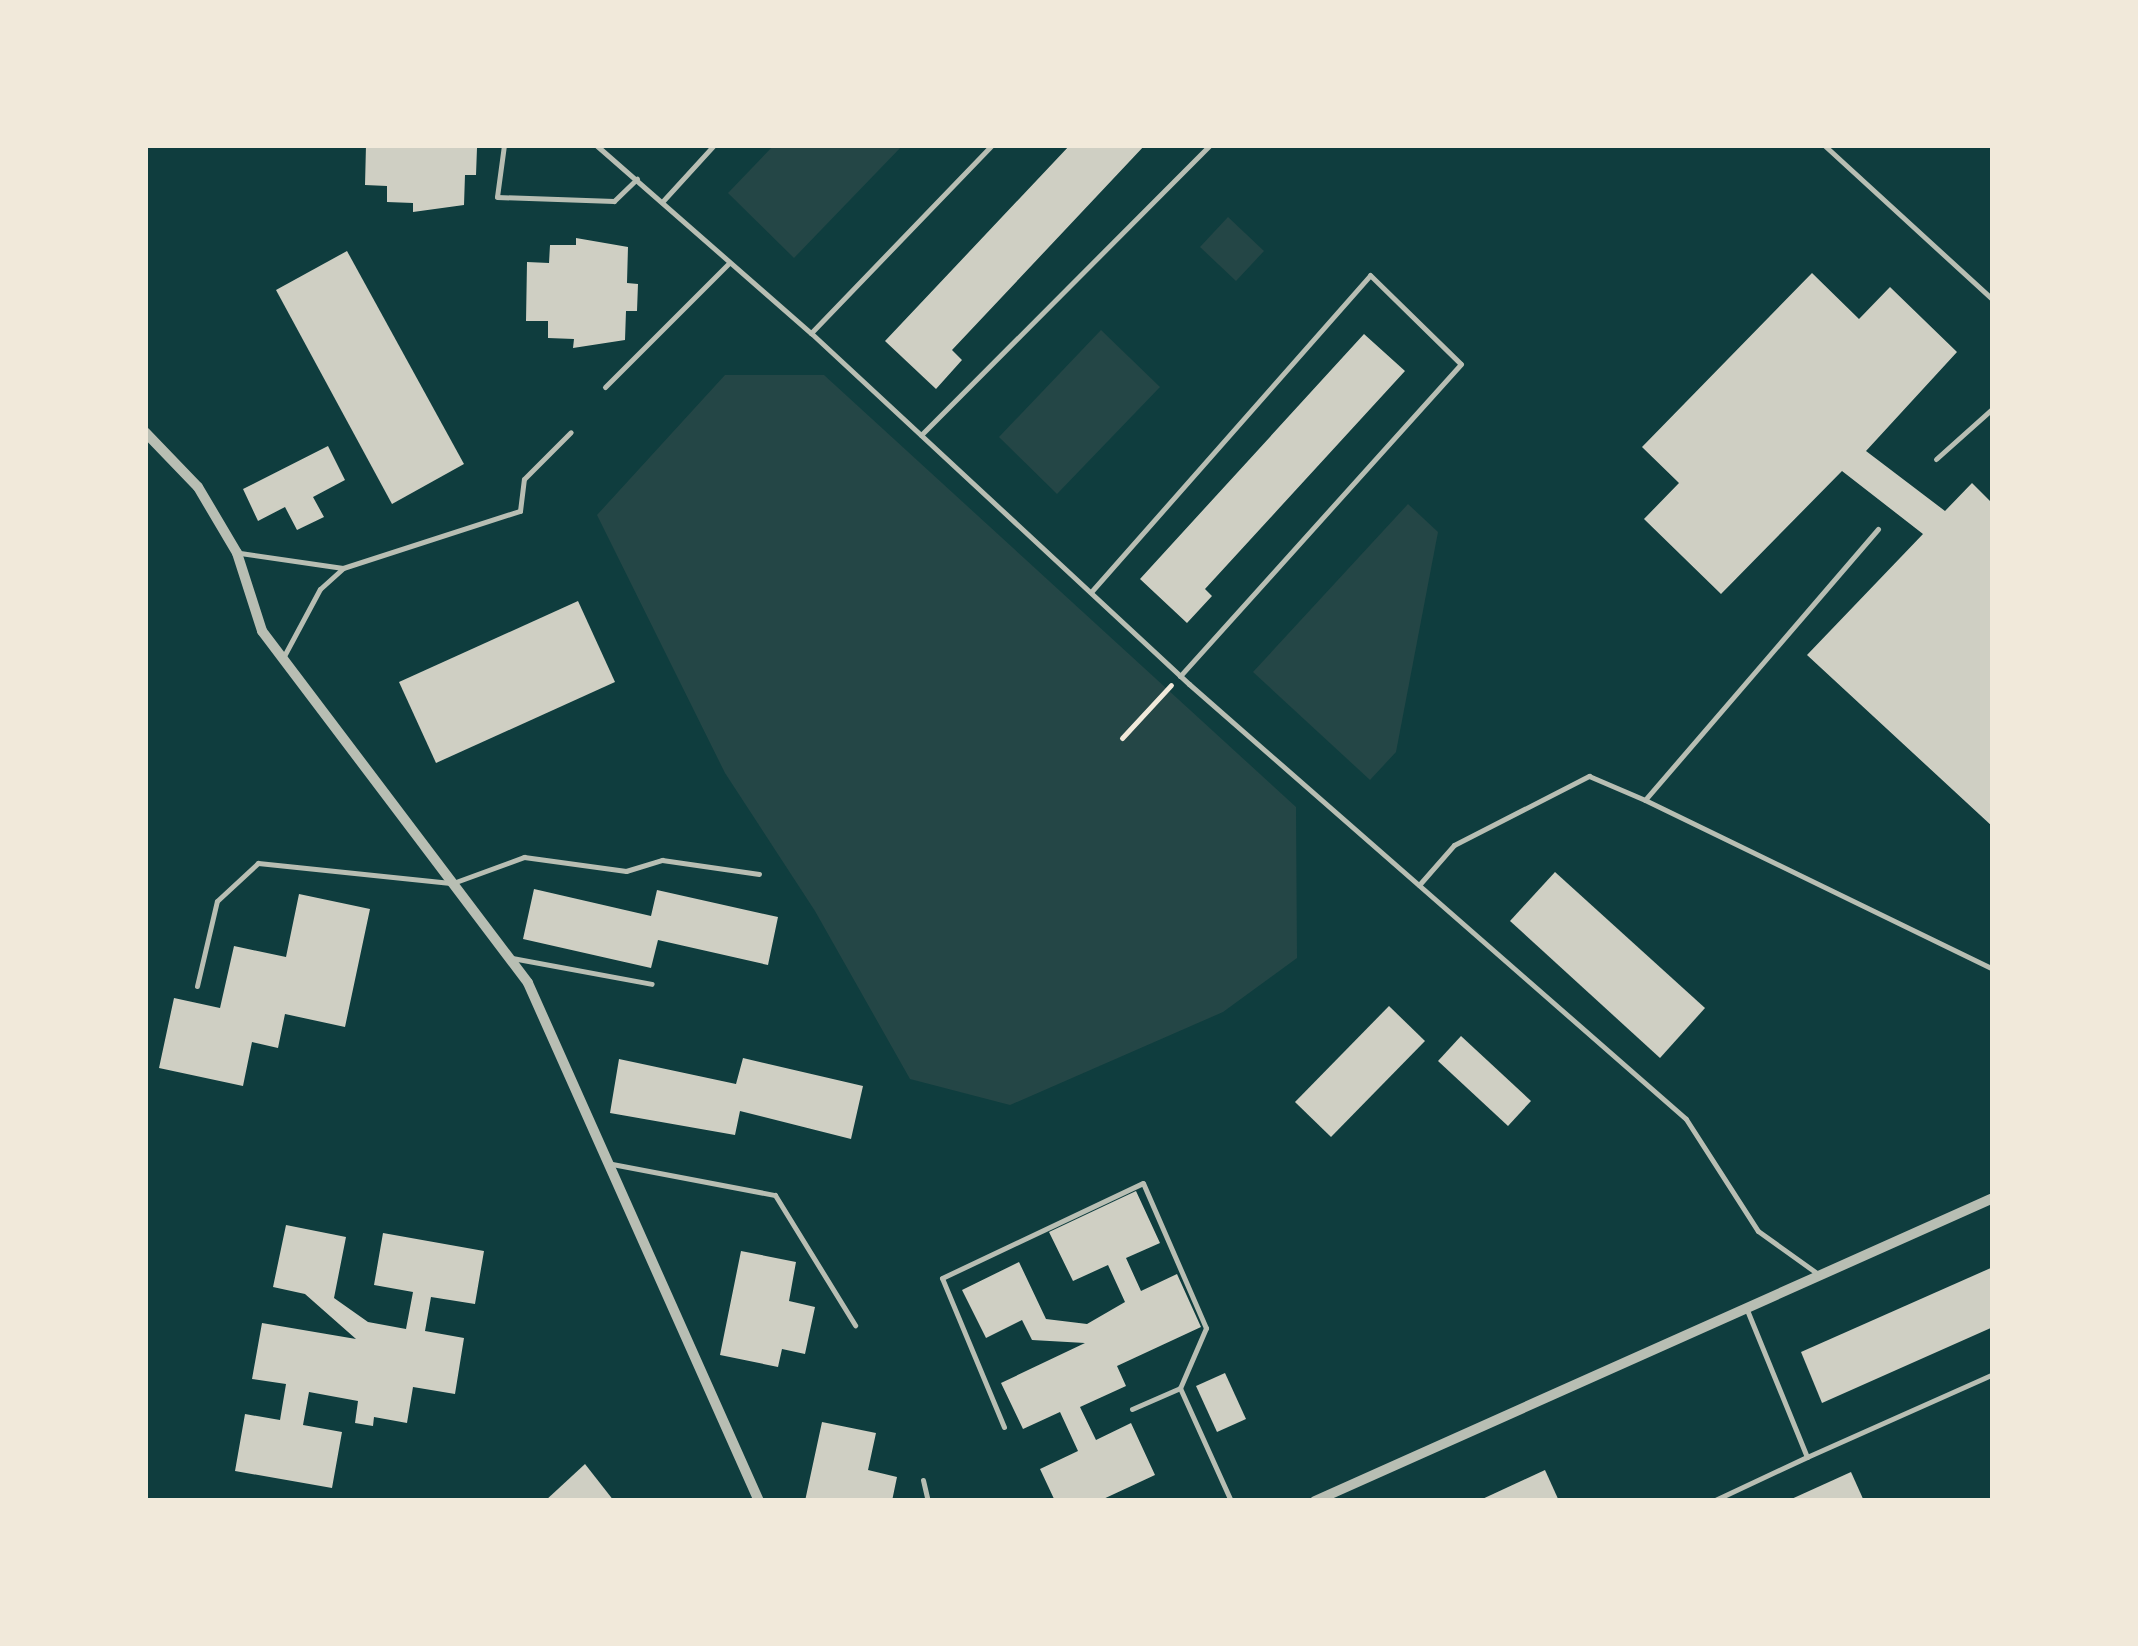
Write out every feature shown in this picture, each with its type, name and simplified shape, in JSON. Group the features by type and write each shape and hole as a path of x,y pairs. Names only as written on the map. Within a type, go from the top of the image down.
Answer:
{"street":[{"path":"145,432 198,487 237,552 262,631 528,982 760,1501"},
{"path":"1315,1501 1993,1198"}],"lane":[{"path":"504,145 497,197 614,201 637,179"},
{"path":"596,145 811,333 1180,676 1686,1119 1758,1231 1821,1276"},
{"path":"662,202 714,145"},
{"path":"811,333 992,145"},
{"path":"921,434 1210,145"},
{"path":"1824,145 1993,300"},
{"path":"605,387 729,263"},
{"path":"1091,592 1370,275 1461,364 1180,676"},
{"path":"1936,459 1993,408"},
{"path":"282,659 320,589 343,568 520,510 524,479 571,432"},
{"path":"1645,800 1878,528"},
{"path":"237,552 343,568"},
{"path":"1419,885 1454,844 1589,776 1993,970"},
{"path":"198,986 217,901 258,864 454,883 524,856 626,871 662,860 759,874"},
{"path":"510,958 652,984"},
{"path":"609,1164 776,1196 855,1325"},
{"path":"1004,1427 942,1278 1143,1183 1206,1328 1180,1388 1132,1409"},
{"path":"1747,1309 1806,1457"},
{"path":"1713,1501 1993,1374"},
{"path":"1180,1388 1231,1501"},
{"path":"922,1480 928,1501"}],"path":[{"path":"1122,738 1180,676"}],"shaded area":[{"path":"774,145 903,145 794,258 728,193"},
{"path":"1228,217 1264,251 1236,281 1200,247"},
{"path":"1101,330 1160,387 1057,494 999,437"},
{"path":"725,375 824,375 1296,807 1297,958 1223,1012 1010,1105 910,1079 815,911 725,773 597,515"},
{"path":"1408,504 1438,532 1396,752 1370,780 1253,672"}],"building":[{"path":"366,145 477,148 476,175 465,175 464,205 413,212 413,203 387,202 387,186 365,185"},
{"path":"1070,145 1145,145 952,350 962,360 936,389 885,341"},
{"path":"576,238 628,247 627,283 638,284 637,311 626,311 625,340 573,348 574,339 548,338 548,321 526,321 527,262 549,263 550,245 576,245"},
{"path":"347,251 464,464 392,504 276,290"},
{"path":"1812,273 1859,319 1890,287 1957,352 1866,451 1945,511 1972,483 1993,504 1993,827 1807,655 1923,534 1842,471 1721,594 1644,519 1679,483 1642,447"},
{"path":"1364,334 1405,371 1205,589 1212,596 1187,623 1140,579"},
{"path":"328,446 345,480 313,497 324,517 297,530 285,507 258,521 243,489"},
{"path":"578,601 615,682 436,763 399,682"},
{"path":"1555,872 1705,1008 1660,1058 1510,921"},
{"path":"534,889 651,916 657,890 778,917 768,965 658,940 651,968 523,939"},
{"path":"299,894 370,909 345,1027 285,1014 278,1048 252,1042 243,1086 159,1068 174,998 220,1008 234,946 286,957"},
{"path":"1389,1006 1425,1041 1331,1137 1295,1102"},
{"path":"1461,1036 1531,1101 1508,1126 1438,1061"},
{"path":"743,1058 863,1086 851,1139 740,1111 735,1135 610,1113 619,1059 736,1084"},
{"path":"1136,1191 1160,1243 1126,1258 1141,1291 1177,1274 1201,1327 1117,1366 1126,1386 1080,1407 1096,1440 1131,1423 1155,1475 1099,1501 1055,1501 1040,1469 1078,1451 1060,1412 1023,1429 1001,1383 1085,1343 1032,1340 1022,1320 986,1338 962,1290 1019,1262 1046,1319 1087,1324 1125,1302 1108,1265 1073,1281 1049,1232"},
{"path":"286,1225 346,1237 334,1298 368,1322 406,1329 413,1292 374,1285 383,1233 484,1251 475,1304 431,1297 425,1331 464,1338 455,1394 413,1387 407,1423 374,1417 373,1426 355,1423 358,1401 309,1392 303,1425 342,1432 332,1488 235,1471 245,1414 280,1420 286,1384 252,1379 262,1323 356,1339 305,1294 273,1287"},
{"path":"741,1251 796,1262 789,1301 815,1307 805,1354 782,1349 778,1367 720,1355"},
{"path":"1993,1267 1993,1327 1822,1403 1801,1352"},
{"path":"1225,1373 1246,1419 1217,1432 1196,1386"},
{"path":"822,1422 876,1433 868,1470 897,1477 892,1501 805,1501"},
{"path":"585,1464 614,1501 545,1501"},
{"path":"1545,1470 1559,1501 1478,1501"},
{"path":"1851,1472 1864,1501 1787,1501"}]}
